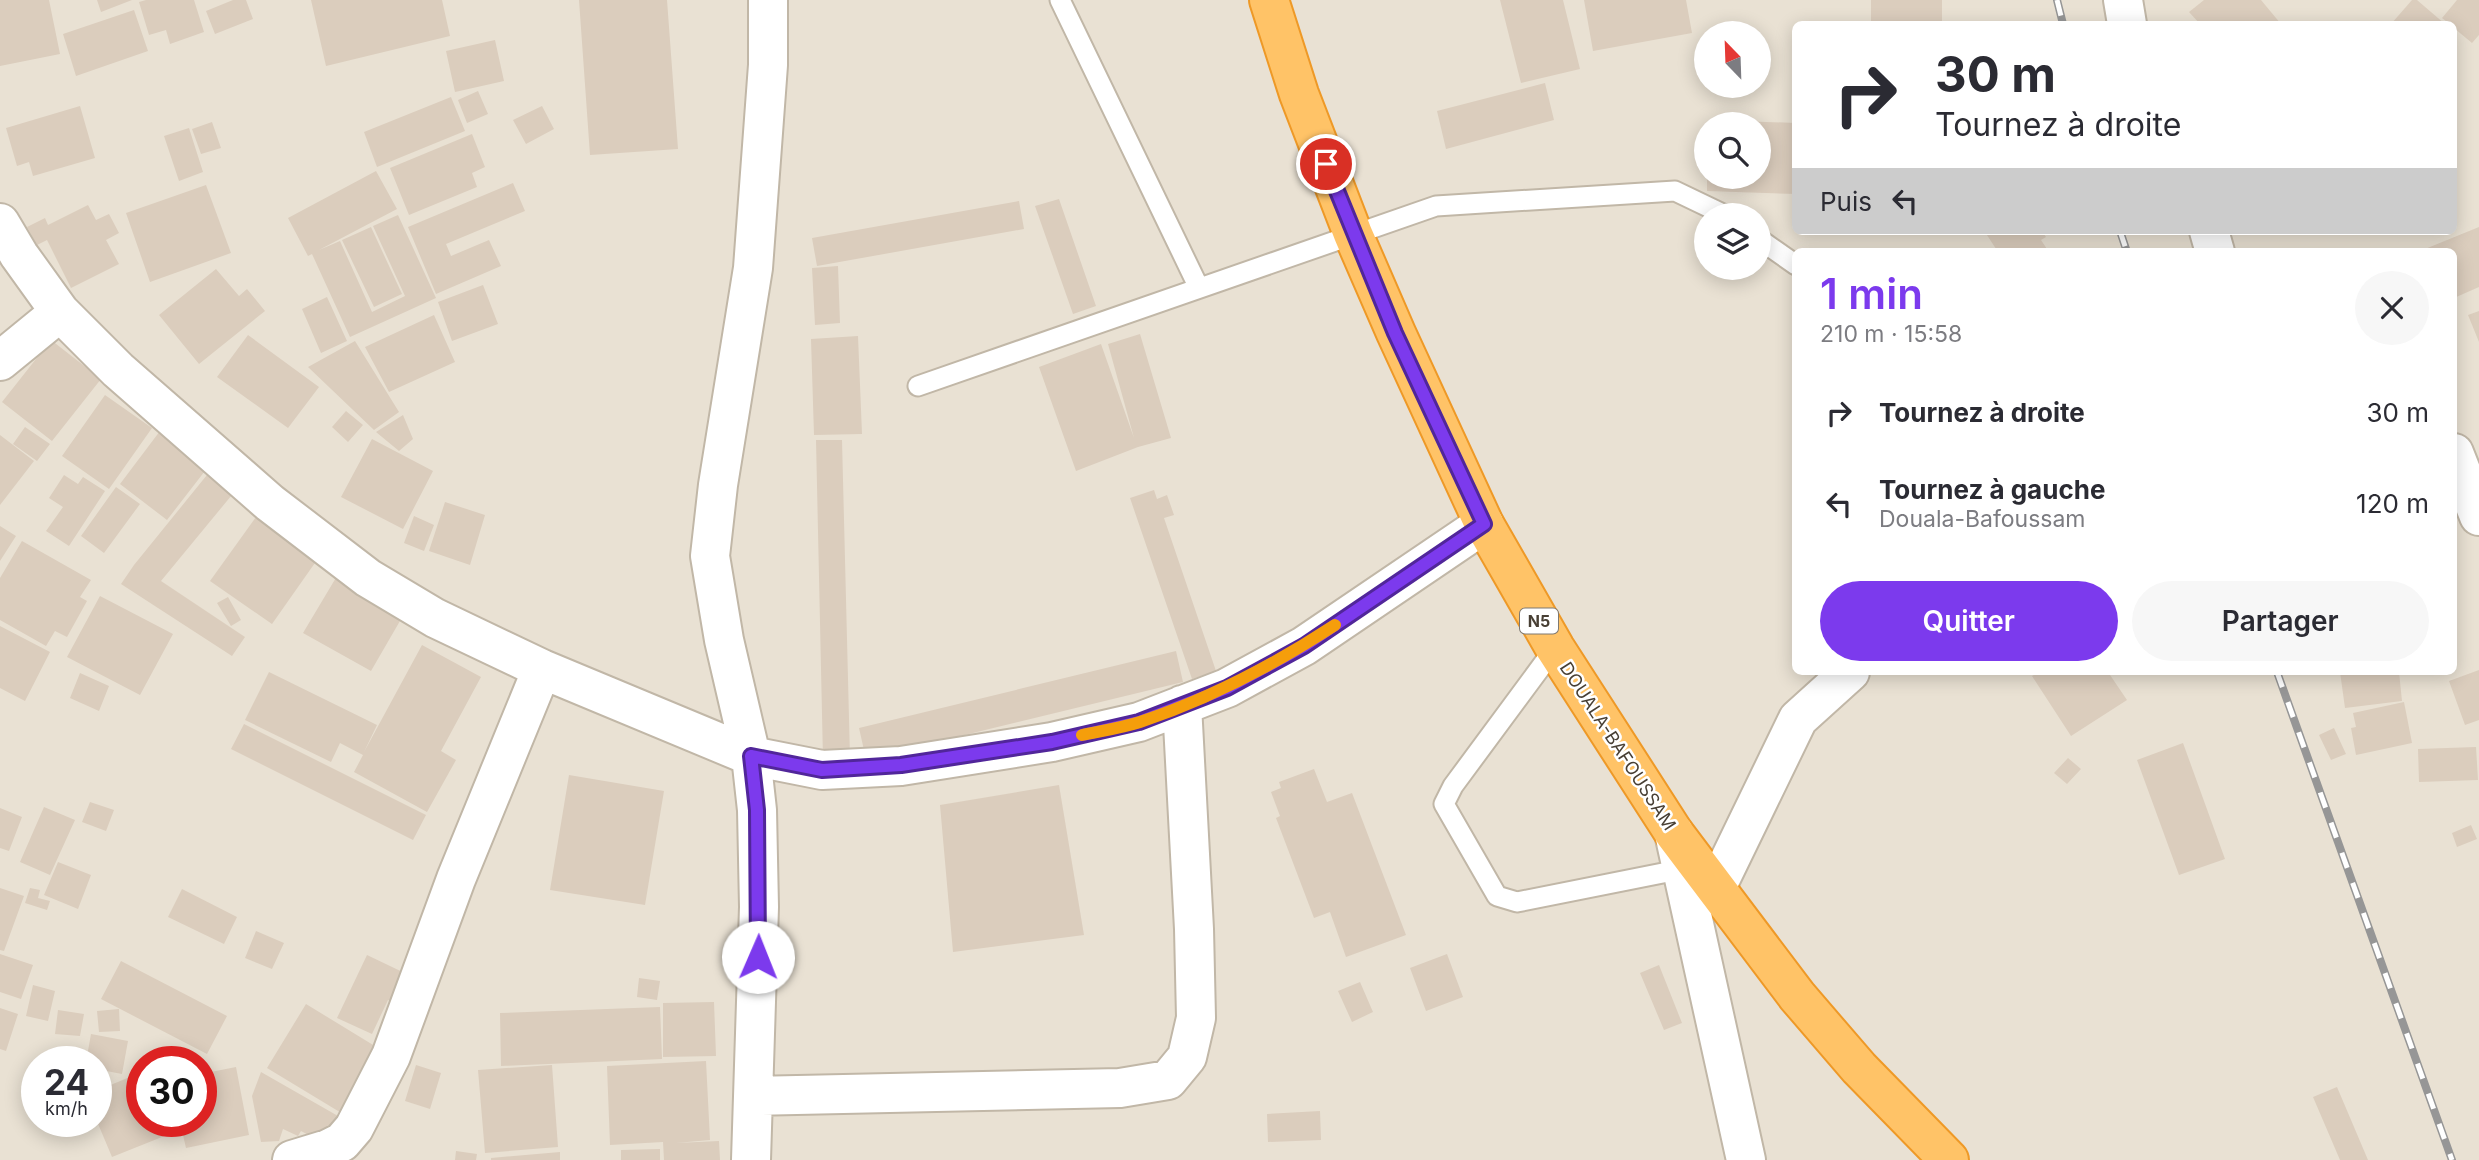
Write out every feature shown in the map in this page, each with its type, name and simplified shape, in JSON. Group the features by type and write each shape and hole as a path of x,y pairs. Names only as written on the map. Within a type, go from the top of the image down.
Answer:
{"highway":[{"name":"DOUALA-BAFOUSSAM","path":"1269,0 1298,94 1395,333 1484,524 1555,648 1674,833 1806,1006 1859,1068 1949,1160"}],"street":[{"path":"751,1160 759,907 757,810 751,756 724,640 710,556 718,485 753,268 768,65 768,0"},
{"path":"2123,0 2126,21"},
{"path":"0,223 19,255 60,312 118,370 270,503 368,578 435,618 541,669 751,756 822,770 901,765 1052,742 1139,722 1227,688 1304,646 1484,524"},
{"path":"0,361 60,312"},
{"path":"2457,461 2479,516"},
{"path":"292,1160 342,1142 354,1128 385,1068 415,996 456,879 541,669"},
{"path":"1716,888 1798,719 1847,675"},
{"path":"754,1096 1120,1088 1168,1080 1187,1056 1196,1018 1182,705"},
{"path":"1674,833 1746,1160"}],"lane":[{"path":"1060,0 1199,288"},
{"path":"918,386 1436,206 1675,191 1700,203"},
{"path":"1771,247 1792,262"},
{"path":"1555,648 1453,786 1444,804 1450,816 1497,896 1517,902 1683,869"}],"shaded area":[{"path":"0,0 2479,0 2479,1160 0,1160"}],"building":[{"path":"0,0 49,0 60,54 0,66"},
{"path":"97,0 132,0 101,12"},
{"path":"194,0 204,32 170,44 166,30 149,35 139,2"},
{"path":"233,0 246,0 253,19 215,34 206,11"},
{"path":"311,0 442,0 450,36 326,66"},
{"path":"579,0 667,0 678,149 590,155"},
{"path":"1500,0 1563,0 1580,69 1521,83"},
{"path":"1584,0 1686,0 1692,33 1593,51"},
{"path":"1871,0 1942,0 1942,21 1871,21"},
{"path":"2204,0 2261,0 2278,21 2197,21 2189,12"},
{"path":"2412,0 2417,0 2442,21 2394,21"},
{"path":"2457,0 2479,0 2479,35 2472,43 2457,30 2457,21 2446,21 2442,18"},
{"path":"134,10 148,51 76,76 63,34"},
{"path":"495,40 504,81 455,92 446,51"},
{"path":"1545,83 1554,120 1446,149 1437,111"},
{"path":"478,91 488,114 467,123 458,100"},
{"path":"451,97 465,131 377,167 364,132"},
{"path":"80,106 95,158 33,176 29,162 17,166 6,128"},
{"path":"542,106 554,129 526,144 513,120"},
{"path":"212,122 221,148 201,154 192,129"},
{"path":"1771,122 1792,123 1792,194 1707,191 1771,189"},
{"path":"189,128 203,172 179,181 164,136"},
{"path":"472,134 485,167 472,173 477,187 409,215 390,168"},
{"path":"376,171 397,209 319,250 340,241 372,312 405,296 373,226 398,215 436,298 350,337 312,254 308,256 288,218"},
{"path":"513,183 525,211 446,244 451,256 489,240 501,266 436,294 408,227"},
{"path":"206,185 231,253 150,282 126,213"},
{"path":"1059,199 1096,306 1073,314 1035,206"},
{"path":"1019,201 1024,229 817,266 812,238"},
{"path":"88,205 96,220 109,214 119,233 106,240 119,264 71,288 47,240 37,245 27,227 45,218 48,225"},
{"path":"371,227 402,294 374,307 342,240"},
{"path":"2479,227 2479,287 2457,297 2457,248 2427,248"},
{"path":"1987,235 2046,237 2041,240 2046,248 1995,248"},
{"path":"838,266 840,323 815,325 812,268"},
{"path":"216,269 239,296 247,289 265,311 199,364 159,315"},
{"path":"483,285 498,324 452,341 438,302"},
{"path":"327,297 347,341 321,353 302,309"},
{"path":"2479,311 2479,342 2468,315"},
{"path":"434,315 455,362 389,392 365,347"},
{"path":"1140,334 1171,438 1138,447 1076,471 1039,367 1101,344 1134,438 1108,344"},
{"path":"248,335 319,387 288,428 217,377"},
{"path":"858,336 862,434 814,435 811,339"},
{"path":"51,340 101,379 52,441 2,402"},
{"path":"355,341 399,412 374,430 308,367"},
{"path":"105,395 152,428 109,489 62,456"},
{"path":"346,411 363,425 348,442 332,427"},
{"path":"403,415 413,439 399,451 376,432"},
{"path":"25,427 50,444 37,461 13,444"},
{"path":"160,431 208,467 167,520 120,484"},
{"path":"0,435 34,461 0,505"},
{"path":"372,439 433,471 403,529 341,497"},
{"path":"816,440 842,440 850,758 823,759"},
{"path":"211,470 236,490 161,581 245,637 232,656 121,584"},
{"path":"64,475 78,484 83,477 105,491 69,546 46,531 63,507 49,498"},
{"path":"116,487 140,504 104,553 81,536"},
{"path":"1154,490 1157,499 1167,495 1174,515 1164,518 1216,671 1192,679 1130,498"},
{"path":"445,502 485,515 470,565 429,551"},
{"path":"414,516 434,525 424,551 404,543"},
{"path":"256,517 317,560 272,624 210,581"},
{"path":"0,526 16,536 0,561"},
{"path":"22,541 91,580 80,597 87,601 67,637 55,631 46,646 0,620 0,578"},
{"path":"337,576 404,614 371,671 303,633"},
{"path":"100,596 173,634 140,695 67,657"},
{"path":"228,597 241,620 231,626 217,603"},
{"path":"0,626 50,652 25,701 0,688"},
{"path":"422,645 481,677 441,751 456,760 427,812 354,772 363,755 340,743 331,762 245,720 269,672 377,725 364,752"},
{"path":"1176,651 1183,682 866,759 859,728"},
{"path":"2479,670 2479,720 2465,725 2449,681"},
{"path":"80,673 109,686 99,711 70,698"},
{"path":"2110,675 2127,700 2071,736 2032,676"},
{"path":"2340,675 2399,675 2402,701 2345,708"},
{"path":"2404,702 2412,743 2356,755 2351,728 2356,727 2353,713"},
{"path":"244,724 426,815 413,840 231,749"},
{"path":"2334,728 2346,754 2331,760 2319,735"},
{"path":"2183,743 2225,859 2179,875 2137,760"},
{"path":"2476,747 2478,780 2419,782 2418,749"},
{"path":"2068,758 2081,769 2067,784 2054,773"},
{"path":"1314,769 1327,802 1352,793 1406,935 1346,957 1330,912 1314,918 1276,818 1280,816 1271,792 1281,788 1279,782"},
{"path":"569,775 664,791 645,905 550,890"},
{"path":"1059,785 1084,935 953,952 940,805"},
{"path":"90,802 114,810 106,831 82,822"},
{"path":"44,807 75,820 50,875 20,862"},
{"path":"0,808 22,817 9,851 0,848"},
{"path":"2471,825 2477,839 2457,847 2452,833"},
{"path":"58,862 91,875 78,909 44,895"},
{"path":"0,888 24,896 4,951 0,950"},
{"path":"30,888 40,890 38,898 50,901 47,910 25,903"},
{"path":"182,889 237,917 224,944 168,917"},
{"path":"256,931 284,943 272,969 245,958"},
{"path":"0,954 33,965 21,999 0,992"},
{"path":"1447,954 1463,997 1426,1011 1410,968"},
{"path":"367,955 413,977 399,1006 388,1000 372,1034 337,1018"},
{"path":"121,961 227,1016 211,1046 192,1046 101,999"},
{"path":"1659,965 1682,1023 1664,1030 1640,973"},
{"path":"639,978 660,981 657,1000 637,997"},
{"path":"1360,982 1373,1012 1352,1022 1338,991"},
{"path":"33,985 55,991 48,1021 26,1016"},
{"path":"714,1002 716,1056 663,1057 663,1003"},
{"path":"306,1004 383,1051 343,1114 267,1068"},
{"path":"660,1007 662,1059 501,1066 500,1013"},
{"path":"0,1008 18,1014 6,1051 0,1049"},
{"path":"119,1009 120,1031 99,1032 97,1011"},
{"path":"58,1010 84,1014 80,1036 55,1034"},
{"path":"91,1034 128,1041 122,1074 112,1072 112,1046 89,1046"},
{"path":"706,1061 710,1140 676,1143 719,1141 720,1160 664,1160 663,1142 610,1145 607,1066"},
{"path":"416,1065 441,1073 430,1109 405,1101"},
{"path":"552,1065 558,1147 485,1153 478,1070"},
{"path":"236,1067 249,1135 186,1148 183,1137 217,1137 217,1071"},
{"path":"261,1072 338,1116 322,1142 301,1131 298,1136 283,1129 279,1141 261,1142 252,1096"},
{"path":"126,1079 126,1137 162,1137 112,1157 104,1137 112,1137 112,1084"},
{"path":"2337,1087 2368,1160 2340,1160 2313,1097"},
{"path":"1320,1111 1321,1140 1268,1142 1267,1114"},
{"path":"660,1149 660,1160 621,1160 621,1150"},
{"path":"456,1151 477,1154 476,1160 455,1160"},
{"path":"560,1152 560,1160 491,1160 491,1158"}],"railway":[{"path":"2057,0 2062,21"},
{"path":"2121,235 2126,248"},
{"path":"2278,675 2452,1160"}],"slow traffic":[{"path":"1082,735 1139,722 1227,688 1304,646 1335,625"}],"route":[{"path":"758,957 757,810 751,756 822,770 901,765 1052,742 1139,722 1227,688 1304,646 1484,524 1395,333 1326,164"}]}
